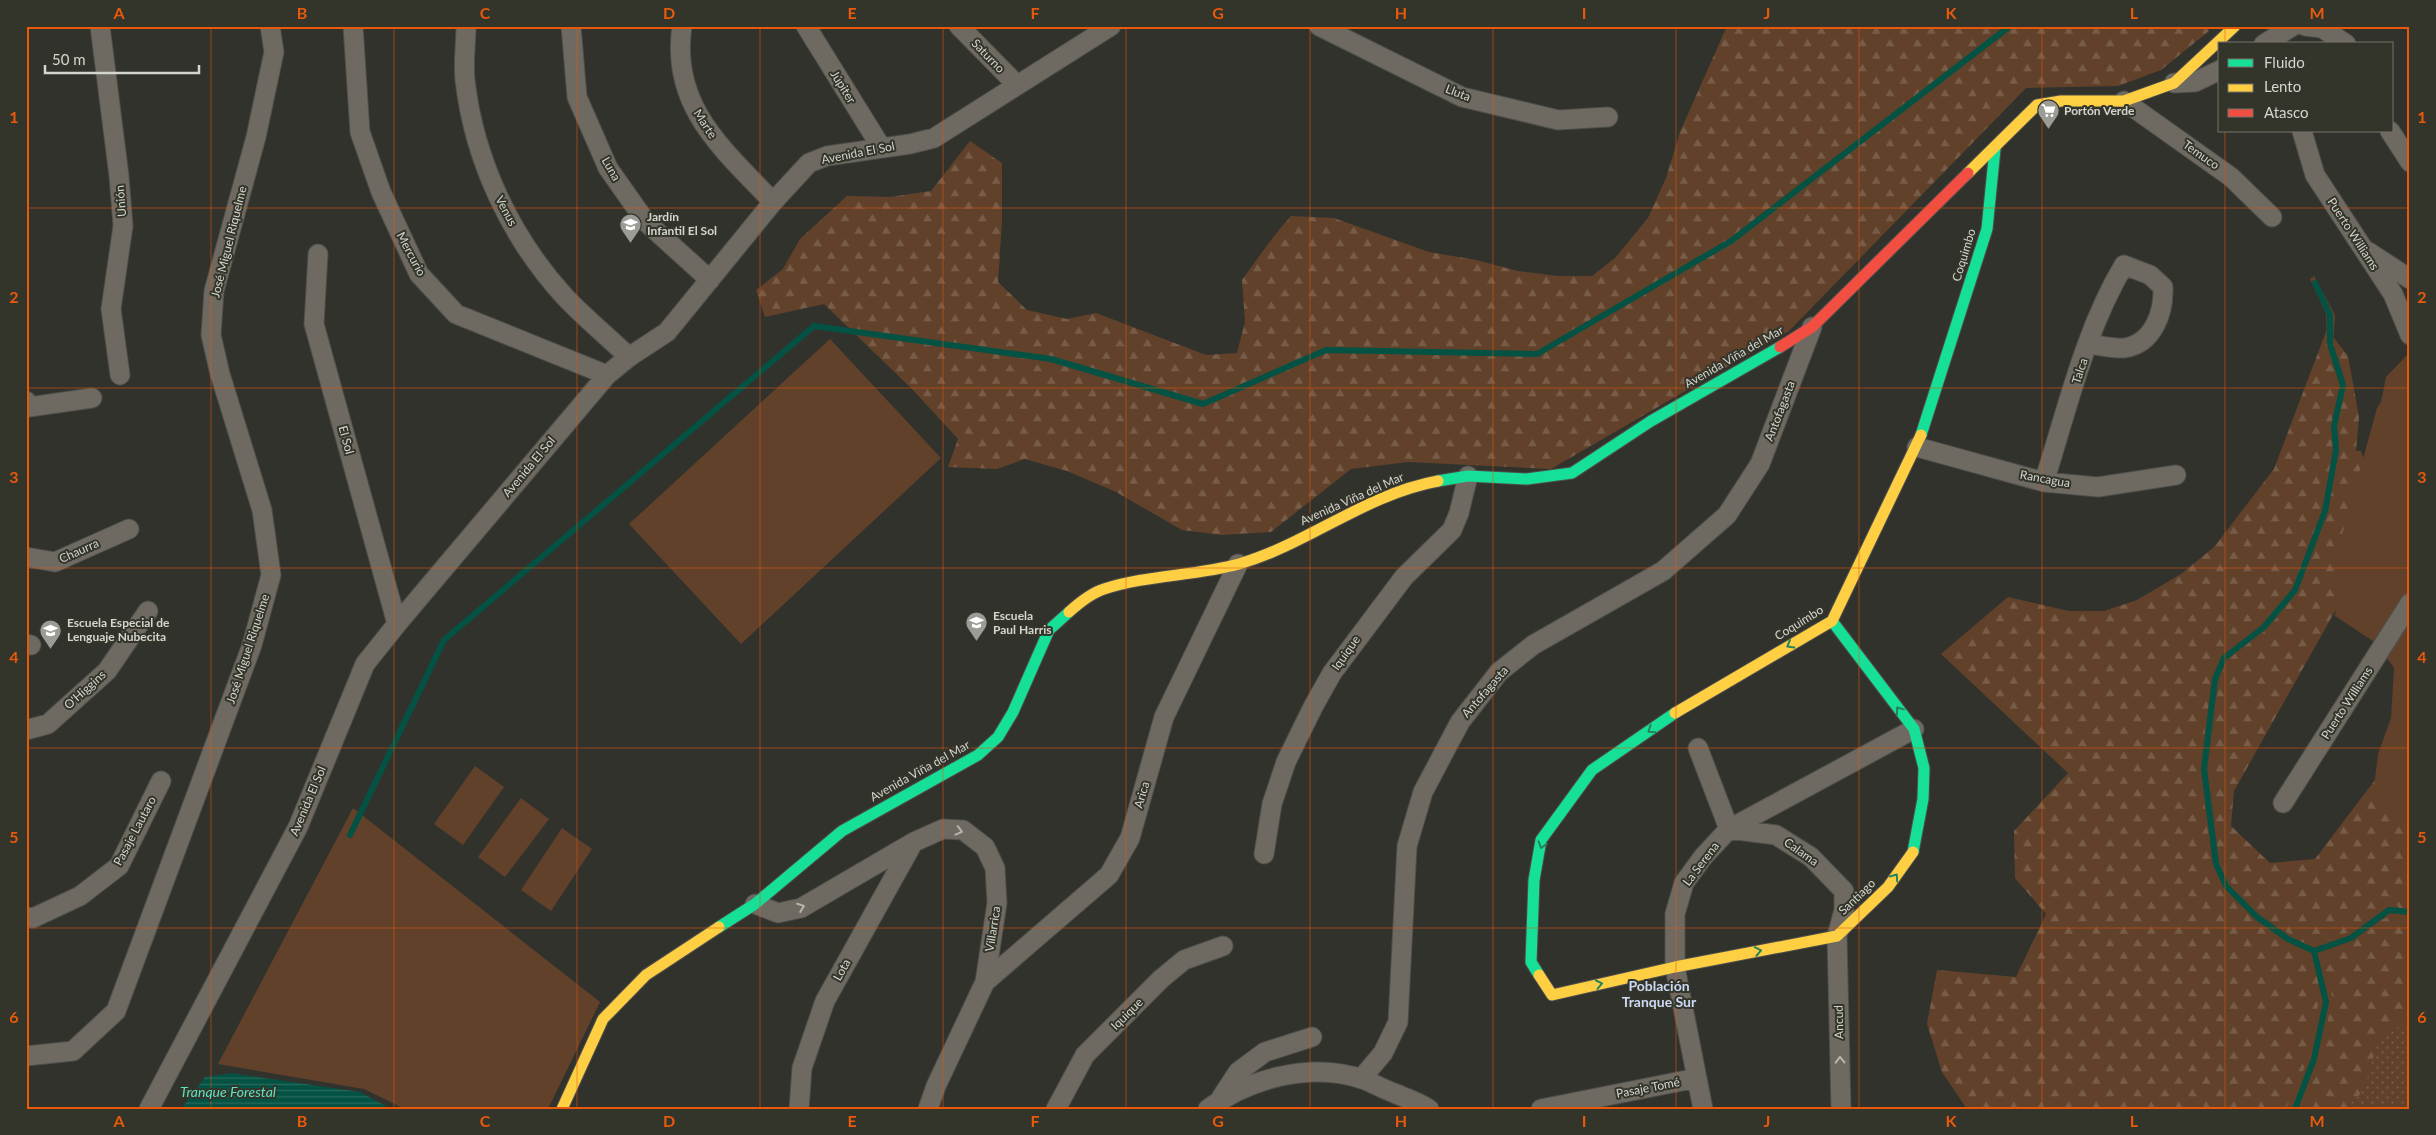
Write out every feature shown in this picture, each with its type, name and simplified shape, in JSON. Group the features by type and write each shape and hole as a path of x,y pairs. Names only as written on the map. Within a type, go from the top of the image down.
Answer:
{"street":[{"name":"Unión","path":"100,26 119,176 123,226 111,309 120,375"},
{"name":"José Miguel Riquelme","path":"26,1056 72,1051 116,1011 249,654 271,575 262,510 220,374 211,334 214,291 256,137 274,52 270,26"},
{"name":"Mercurio","path":"353,26 360,132 380,192 419,274 456,314 607,375"},
{"name":"Venus","path":"466,26 465,79 476,140 500,201 531,256 560,291 629,357"},
{"name":"Luna","path":"571,26 577,97 608,168 646,222 710,280"},
{"name":"Marte","path":"682,26 680,40 685,86 697,115 714,139 773,202"},
{"name":"Júpiter","path":"806,26 881,147"},
{"name":"Saturno","path":"959,26 1017,85"},
{"name":"Avenida El Sol","path":"149,1109 298,827 366,664 396,624 607,375 629,357 667,332 773,202 809,163 827,156 910,144 934,138 1110,26"},
{"name":"Lluta","path":"1319,26 1462,97 1558,120 1608,117"},
{"name":"Avenida Viña del Mar","path":"562,1109 603,1019 646,975 755,904 842,831 978,755 998,737 1013,712 1049,630 1080,602 1103,589 1238,564 1268,553 1349,512 1417,485 1468,476 1527,479 1572,473 1651,420 1812,327 1995,149 2037,105 2060,100 2124,101 2174,83 2235,26"},
{"path":"2267,42 2293,26"},
{"path":"2317,33 2341,42"},
{"path":"2174,83 2195,82 2218,71"},
{"name":"Temuco","path":"2124,101 2231,177 2272,217"},
{"name":"Puerto Williams","path":"2302,132 2315,175 2393,294 2410,335"},
{"path":"2391,132 2410,162"},
{"name":"Coquimbo","path":"1675,968 1552,995 1532,962 1534,880 1541,840 1592,770 1682,708 1832,621 1917,447 1987,228 1995,149"},
{"path":"2360,246 2410,279"},
{"name":"El Sol","path":"318,254 314,324 396,624"},
{"name":"Talca","path":"2044,482 2088,344 2115,281 2124,265 2150,275 2164,288 2164,302 2153,329 2142,343 2124,348 2088,344"},
{"name":"Antofagasta","path":"1361,1079 1383,1054 1398,1022 1407,846 1423,792 1460,722 1499,672 1532,645 1663,572 1726,515 1760,464 1812,327"},
{"path":"26,401 29,407 92,398"},
{"name":"Rancagua","path":"1917,447 2044,482 2098,487 2176,475"},
{"name":"Iquique","path":"1264,854 1272,804 1286,762 1313,706 1332,672 1404,577 1452,530 1459,513 1468,476"},
{"name":"Chaurra","path":"26,557 55,562 129,528"},
{"name":"Arica","path":"985,982 1109,875 1130,838 1164,717 1238,564"},
{"name":"Puerto Williams","path":"2283,803 2410,603"},
{"name":"O'Higgins","path":"26,730 48,724 107,671 148,611"},
{"name":"Santiago","path":"1832,621 1914,729 1924,768 1923,798 1914,850 1888,887 1837,936"},
{"name":"La Serena","path":"1703,1109 1675,968 1675,914 1684,883 1703,857 1729,830 1914,729"},
{"path":"1698,748 1729,830"},
{"name":"Pasaje Lautaro","path":"26,917 33,918 80,896 119,866 161,781"},
{"name":"Villarrica","path":"755,904 778,913 801,908 914,842 943,829 963,830 985,847 995,868 998,903 985,982 936,1086 928,1109"},
{"name":"Calama","path":"1729,830 1776,835 1811,857 1832,877 1844,891 1844,910 1837,936"},
{"name":"Lota","path":"799,1109 802,1068 825,1001 914,842"},
{"path":"1675,968 1837,936"},
{"name":"Ancud","path":"1837,936 1841,1109"},
{"name":"Iquique","path":"1056,1109 1085,1055 1161,979 1184,960 1222,946"},
{"path":"1213,1105 1238,1072 1265,1052 1312,1037"},
{"path":"1213,1105 1238,1090 1281,1076 1323,1073 1361,1079 1429,1109"},
{"name":"Pasaje Tomé","path":"1540,1109 1588,1104 1696,1078"}],"green space":[{"path":"1727,26 2204,26 2209,31 2161,70 2118,86 2026,88 1789,331 1551,469 1408,462 1351,469 1271,532 1222,535 1182,530 1116,492 1067,471 1025,459 997,469 948,467 958,439 913,390 824,304 765,317 756,290 783,269 800,239 847,196 890,197 931,191 970,141 1002,163 1002,221 998,282 1027,310 1067,319 1096,313 1206,355 1237,353 1245,322 1242,280 1291,216 1334,218 1429,252 1476,260 1518,271 1558,276 1592,276 1615,258 1648,218 1666,178 1680,132"},
{"path":"2314,276 2335,315 2333,344 2348,383 2340,408 2338,426 2341,441 2337,470 2323,524 2299,588 2285,609 2262,634 2237,651 2224,666 2219,680 2209,766 2218,857 2226,877 2259,913 2301,942 2313,947 2356,929 2389,903 2395,902 2399,908 2410,910 2410,920 2402,920 2393,915 2378,923 2357,940 2327,949 2319,954 2330,982 2332,998 2320,1064 2301,1109 2286,1109 2305,1067 2321,991 2315,964 2308,954 2279,938 2260,924 2237,903 2216,877 2211,859 2200,765 2214,667 2221,655 2269,619 2284,601 2307,559 2328,486 2333,441 2331,428 2339,379 2327,341 2326,314 2310,279"},
{"path":"2327,329 2348,356 2359,417 2356,451 2361,451 2378,502 2357,572 2234,791 2231,826 2270,863 2315,859 2410,734 2410,1018 2377,1044 2364,1090 2346,1109 1967,1109 1942,1072 1927,1024 1937,970 2016,977 2046,914 2015,878 2014,831 2068,773 1941,654 2008,597 2069,611 2104,611 2137,600 2181,574 2214,547 2274,469"},
{"path":"830,339 941,458 741,644 629,524"},
{"path":"2410,352 2410,816 2375,800 2373,795 2378,754 2391,718 2394,668 2376,643 2335,616 2339,546 2377,408 2381,402 2386,377"},
{"path":"475,766 504,787 463,845 434,824"},
{"path":"521,798 549,819 505,877 478,857"},
{"path":"353,808 600,1002 548,1109 405,1109 364,1089 218,1064"},
{"path":"562,828 592,849 551,911 521,890"},
{"path":"2410,1007 2410,1109 2332,1109 2368,1035"}],"water":[{"name":"Tranque Forestal","path":"231,1073 360,1092 391,1109 181,1109 205,1077"}],"waterway":[{"path":"350,835 444,640 814,326 1051,359 1203,404 1326,350 1537,354 1731,241 2010,26"},
{"path":"2314,951 2288,939 2257,917 2226,886 2216,864 2204,769 2215,679 2224,658 2264,627 2295,590 2325,511 2336,450 2334,426 2343,385 2330,344 2330,315 2315,283"},
{"path":"2314,951 2351,938 2389,910 2410,912"},
{"path":"2295,1109 2314,1059 2326,1002 2314,951"}],"traffic: fast":[{"path":"1921,435 1987,229 1995,149"},
{"path":"1438,481 1468,476 1527,479 1572,473 1651,421 1780,347"},
{"path":"719,927 755,904 842,831 978,755 998,737 1013,712 1049,630 1069,612"},
{"path":"1832,621 1914,729 1924,768 1923,799 1913,852"},
{"path":"1539,975 1531,962 1534,880 1541,840 1592,770 1675,713"}],"traffic: slow":[{"path":"1968,173 2037,105 2061,101 2124,101 2174,83 2235,26"},
{"path":"1675,713 1832,621 1921,435"},
{"path":"1069,612 1099,591 1120,584 1239,564 1289,544 1386,497 1412,487 1438,481"},
{"path":"1539,975 1552,995 1675,967 1837,936 1888,887 1913,852"},
{"path":"562,1109 603,1019 646,975 719,927"}],"traffic: jam":[{"path":"1780,347 1812,327 1968,173"}],"place":[{"name":"Portón Verde","path":"2048,130"},
{"name":"Jardín Infantil El Sol","path":"631,243"},
{"name":"Escuela Paul Harris","path":"977,642"},
{"name":"Escuela Especial de Lenguaje Nubecita","path":"51,649"}],"district":[{"name":"Población Tranque Sur","path":"1659,994"}]}
